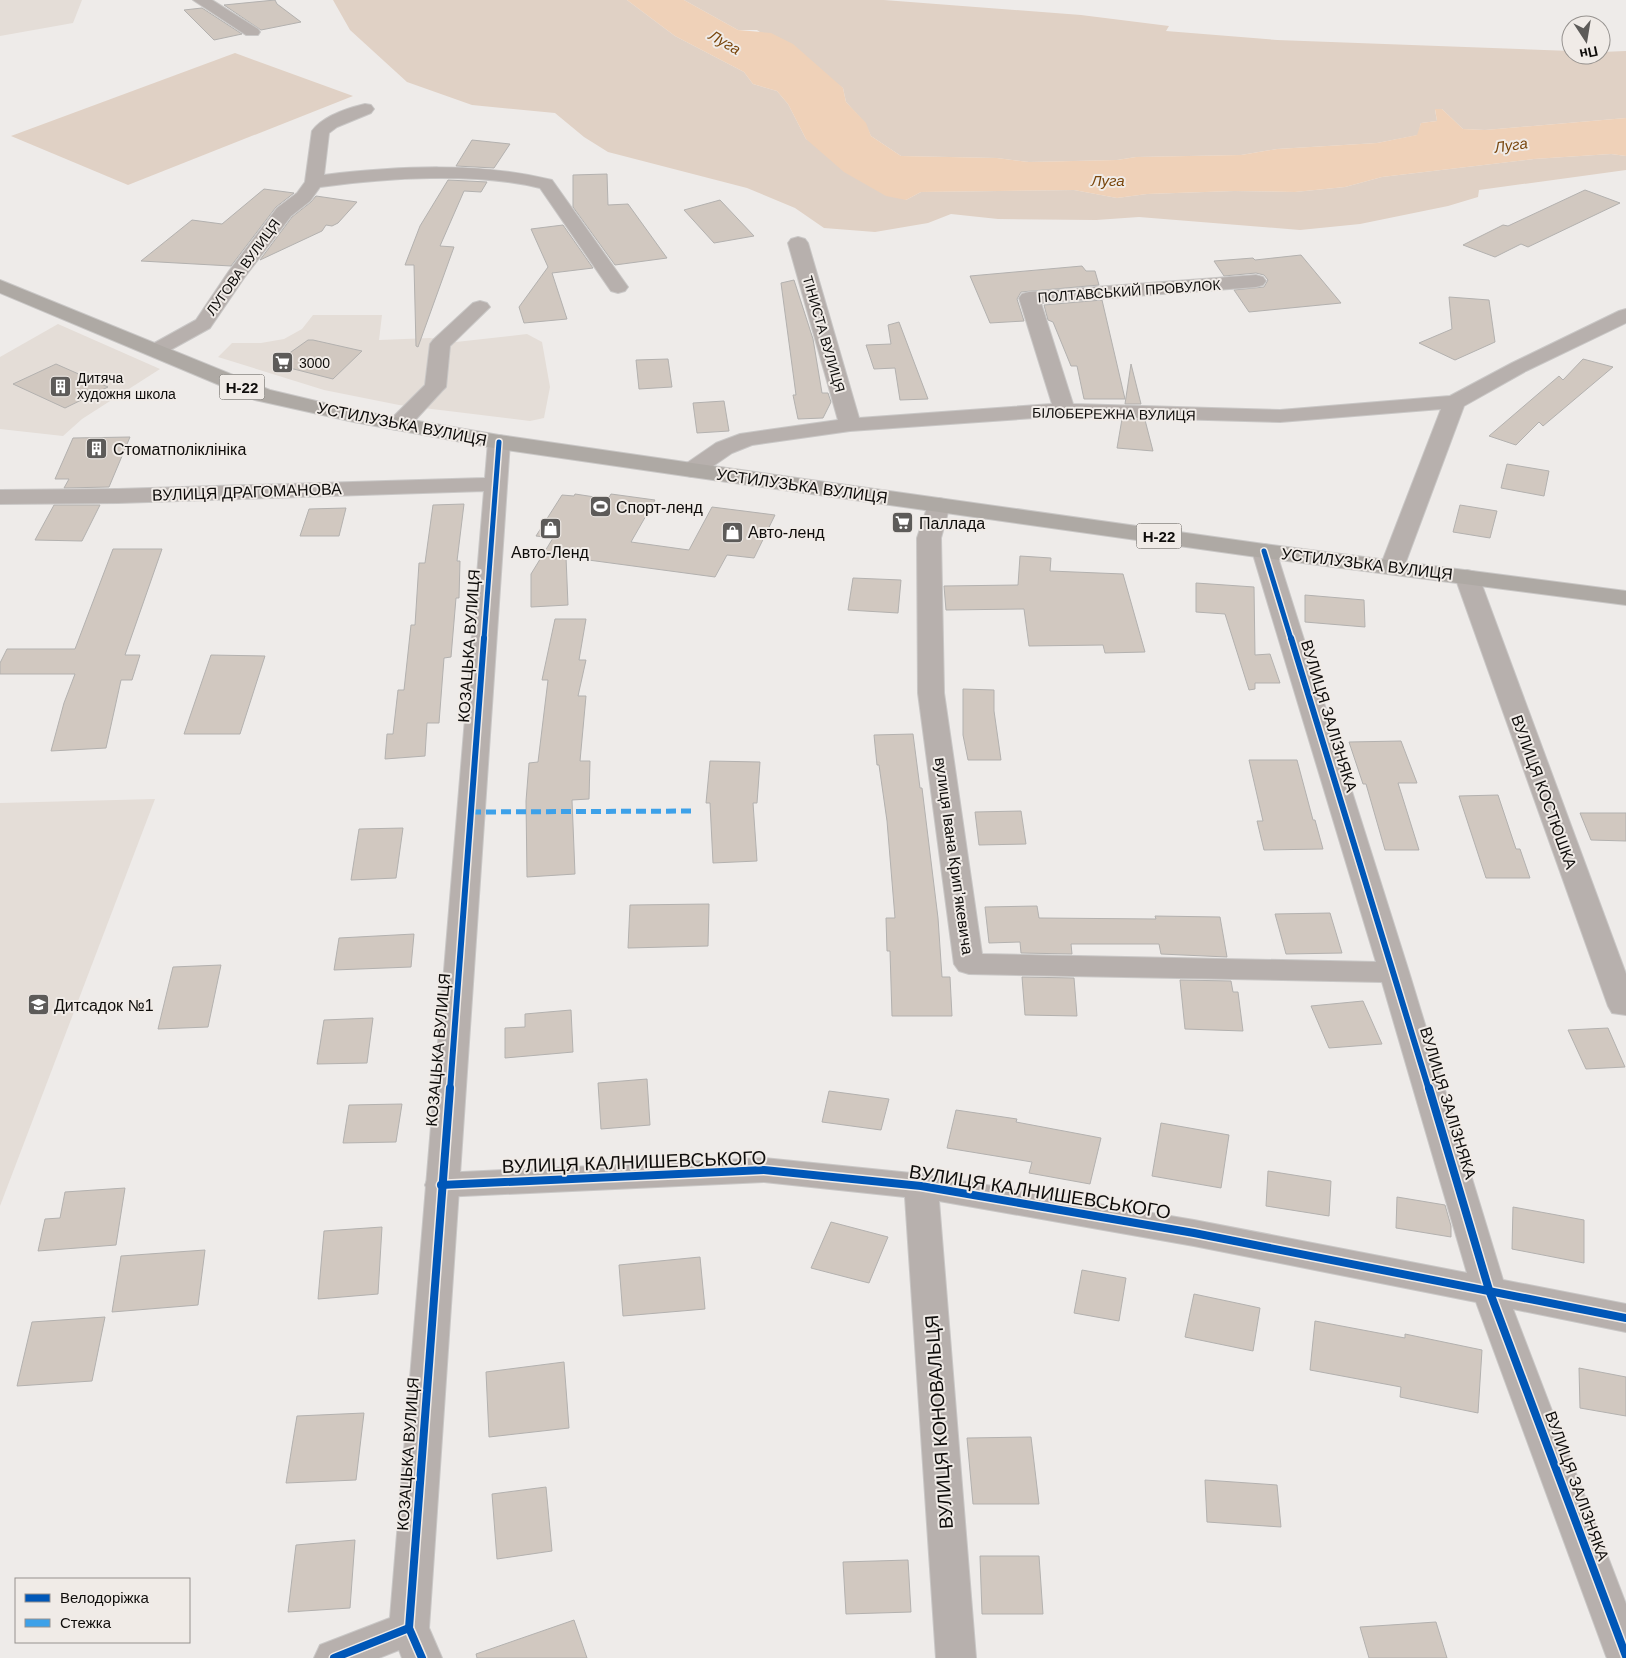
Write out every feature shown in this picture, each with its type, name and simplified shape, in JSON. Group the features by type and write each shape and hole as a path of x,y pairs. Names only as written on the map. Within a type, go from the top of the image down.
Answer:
{"main road":[{"name":"УСТИЛУЗЬКА ВУЛИЦЯ","path":"0,286 263,395 354,416 499,442 692,470 1264,551 1626,598"}],"street":[{"path":"201,0 252,32"},
{"path":"365,109 331,123 321,131 314,182 378,174 463,174 522,178 546,184 618,287"},
{"name":"ЛУГОВА ВУЛИЦЯ","path":"156,350 202,324 236,275 284,212 304,197 314,182"},
{"name":"ТІНИСТА ВУЛИЦЯ","path":"798,243 850,425"},
{"name":"ПОЛТАВСЬКИЙ ПРОВУЛОК","path":"1064,410 1029,298 1256,281"},
{"path":"399,424 435,387 440,344 480,308"},
{"path":"1392,567 1455,402 1519,367 1626,316"},
{"name":"БІЛОБЕРЕЖНА ВУЛИЦЯ","path":"692,470 724,448 748,439 850,425 1064,410 1280,416 1455,402"},
{"name":"КОЗАЦЬКА ВУЛИЦЯ","path":"415,1643 441,1184 494,484 499,442"},
{"name":"ВУЛИЦЯ ДРАГОМАНОВА","path":"0,497 118,496 494,484"},
{"name":"вулиця Івана Крипʼякевича","path":"939,505 929,538 931,693 969,964 1394,972"},
{"name":"ВУЛИЦЯ ЗАЛІЗНЯКА","path":"1264,551 1394,972 1489,1290 1626,1656"},
{"name":"ВУЛИЦЯ КОСТЮШКА","path":"1467,577 1623,1006"},
{"name":"ВУЛИЦЯ КАЛНИШЕВСЬКОГО","path":"441,1184 764,1170 922,1186 1194,1233 1626,1318"},
{"name":"ВУЛИЦЯ КОНОВАЛЬЦЯ","path":"922,1186 956,1658"},
{"path":"334,1658 415,1643"}],"shaded area":[{"path":"0,0 82,0 73,23 0,36"},
{"path":"333,0 627,0 675,36 744,72 753,84 777,91 788,104 806,139 906,200 921,192 1074,190 1117,198 1147,194 1234,191 1295,192 1345,187 1382,177 1534,159 1611,154 1626,156 1626,170 1479,190 1478,197 1448,206 1360,224 1300,230 1139,217 1096,220 998,219 951,214 928,223 875,232 824,228 795,208 747,188 608,152 584,137 555,113 472,105 407,82 350,30"},
{"path":"684,0 884,0 1081,15 1169,26 1166,31 1277,40 1561,51 1561,65 1611,65 1611,52 1626,51 1626,118 1485,130 1463,129 1442,109 1435,110 1437,121 1421,123 1418,135 1377,143 1277,149 1241,155 1029,162 997,158 901,156 871,136 865,123 846,102 843,88 757,30 738,30"},
{"path":"235,53 353,96 128,185 11,136"},
{"path":"313,315 382,315 379,340 430,338 456,342 527,334 542,342 550,387 544,418 530,421 399,405 324,390 218,357 232,343 261,343 284,339 302,329"},
{"path":"58,324 160,369 82,419 63,436 0,429 0,357"},
{"name":"Дитсадок №1","path":"155,799 0,1206 0,803"}],"water":[{"name":"Луга","path":"627,0 684,0 738,30 771,33 793,44 843,88 846,102 866,123 871,136 901,156 997,158 1029,162 1241,155 1277,149 1377,143 1417,135 1421,123 1437,121 1435,109 1442,109 1463,129 1485,130 1626,118 1626,156 1611,154 1534,159 1382,177 1345,187 1295,192 1234,191 1147,194 1117,198 1074,190 921,192 906,200 886,196 844,172 806,139 788,104 777,91 753,84 744,72 675,36"}],"building":[{"path":"275,0 277,4 301,22 261,30 224,5"},
{"path":"202,8 242,34 214,40 184,10"},
{"path":"472,140 510,144 494,168 456,166"},
{"path":"607,174 608,205 628,204 667,258 615,265 573,207 573,175"},
{"path":"448,180 487,182 481,192 464,191 440,246 454,247 418,347 416,346 414,265 405,265 420,226"},
{"path":"264,189 294,193 276,207 231,266 141,261 192,220 222,224"},
{"path":"1585,190 1620,203 1528,247 1521,244 1495,257 1463,245 1503,225 1508,226"},
{"path":"316,196 357,202 338,223 332,226 326,225 322,231 260,260 292,217"},
{"path":"720,200 754,236 714,243 684,210"},
{"path":"563,225 593,268 552,273 567,319 524,323 519,307 548,267 531,229"},
{"path":"1301,255 1341,303 1249,312 1234,290 1264,287 1268,280 1264,275 1256,273 1224,276 1214,261 1253,258 1255,260"},
{"path":"1082,266 1086,271 1095,271 1099,285 1021,292 1017,299 1024,321 990,323 970,276"},
{"path":"794,280 813,339 822,393 828,393 831,402 823,418 798,419 793,395 796,395 781,283"},
{"path":"1449,297 1489,300 1495,342 1455,360 1419,343 1452,329"},
{"path":"1102,300 1125,399 1084,399 1077,366 1071,366 1053,322 1048,320 1044,305"},
{"path":"899,322 928,399 900,400 895,368 874,369 866,345 891,344 888,325"},
{"path":"308,340 362,351 333,379 274,364"},
{"path":"668,359 672,387 639,389 636,360"},
{"path":"1583,359 1613,367 1543,426 1539,422 1516,445 1489,436 1559,376 1563,380"},
{"name":"Дитяча художня школа","path":"56,364 108,387 65,408 13,384"},
{"path":"1131,364 1141,404 1125,404"},
{"path":"724,401 729,431 697,433 693,403"},
{"path":"1122,419 1145,420 1153,451 1117,448"},
{"name":"Стоматполіклініка","path":"130,437 109,487 64,488 69,479 55,479 73,438"},
{"path":"1507,464 1549,471 1544,496 1501,488"},
{"path":"575,494 608,499 611,494 655,500 631,542 689,550 712,507 775,515 754,558 727,555 715,577 566,557 568,605 531,607 531,574 553,538 536,536 562,495 574,496"},
{"path":"464,504 457,561 460,561 459,598 456,598 451,657 444,658 439,723 427,723 425,756 385,759 387,734 393,734 398,690 404,690 411,625 415,625 419,563 425,563 433,505"},
{"path":"54,505 100,505 82,541 35,540"},
{"path":"1460,505 1497,511 1490,538 1453,532"},
{"path":"346,508 339,536 300,536 309,509"},
{"path":"113,549 162,549 125,655 140,655 132,680 121,680 106,748 51,751 64,703 75,674 0,674 0,663 7,649 75,649"},
{"path":"1020,556 1051,558 1050,571 1123,574 1145,652 1105,653 1103,645 1029,646 1024,609 946,610 944,586 1018,585"},
{"path":"853,578 901,580 898,613 848,610"},
{"path":"1196,583 1254,587 1255,655 1270,654 1280,683 1255,683 1255,689 1249,690 1225,614 1196,612"},
{"path":"1305,595 1364,600 1365,627 1305,622"},
{"path":"555,619 586,619 579,660 586,660 578,696 586,696 580,761 590,761 589,799 572,800 575,874 527,877 526,801 529,763 538,762 548,680 542,680"},
{"path":"211,655 265,656 240,734 184,734"},
{"path":"963,689 994,690 994,711 1001,760 968,760 963,735"},
{"path":"913,734 920,788 922,788 938,918 942,977 950,977 952,1016 892,1016 890,951 887,951 886,918 895,918 887,821 879,765 877,765 874,735"},
{"path":"1401,741 1417,783 1398,783 1419,850 1385,850 1366,784 1363,784 1349,742"},
{"path":"1249,760 1297,760 1323,849 1264,850 1257,821 1263,821"},
{"path":"710,761 760,762 757,803 753,803 757,861 713,863 710,803 706,803"},
{"path":"1498,795 1516,849 1520,849 1530,878 1486,878 1459,796"},
{"path":"1021,811 1026,844 979,845 975,812"},
{"path":"1580,813 1626,813 1626,841 1591,840"},
{"path":"403,828 396,878 351,880 359,829"},
{"path":"709,904 708,946 628,948 630,905"},
{"path":"1037,906 1039,918 1156,919 1155,916 1220,917 1227,957 1161,954 1159,944 1071,944 1072,954 1021,953 1020,942 989,943 985,907"},
{"path":"1330,913 1342,953 1286,954 1275,914"},
{"path":"414,934 411,967 334,970 339,938"},
{"path":"221,965 208,1027 158,1029 173,967"},
{"path":"1022,977 1074,978 1077,1016 1025,1015"},
{"path":"1180,980 1231,981 1233,992 1238,992 1243,1031 1185,1029"},
{"path":"1363,1001 1382,1044 1329,1048 1311,1006"},
{"path":"571,1010 573,1052 505,1058 505,1028 525,1027 525,1014"},
{"path":"373,1018 367,1063 317,1064 324,1020"},
{"path":"1608,1028 1625,1067 1586,1069 1568,1030"},
{"path":"647,1079 650,1125 601,1129 598,1083"},
{"path":"829,1091 889,1099 881,1130 822,1122"},
{"path":"402,1104 396,1142 343,1143 349,1105"},
{"path":"956,1110 1017,1119 1016,1122 1101,1138 1090,1184 1029,1173 1032,1162 947,1148"},
{"path":"1161,1123 1229,1135 1221,1188 1152,1176"},
{"path":"1268,1171 1331,1181 1329,1216 1266,1206"},
{"path":"125,1188 116,1245 38,1251 45,1219 60,1218 65,1192"},
{"path":"1397,1197 1445,1205 1451,1226 1451,1237 1396,1228"},
{"path":"1513,1207 1584,1220 1584,1263 1512,1249"},
{"path":"831,1222 888,1237 869,1283 811,1268"},
{"path":"382,1227 378,1294 318,1299 324,1231"},
{"path":"205,1250 198,1305 112,1312 121,1256"},
{"path":"700,1257 705,1309 623,1316 619,1265"},
{"path":"1082,1270 1126,1278 1119,1321 1074,1313"},
{"path":"1194,1294 1260,1308 1253,1351 1185,1337"},
{"path":"105,1317 92,1381 17,1386 32,1322"},
{"path":"1315,1321 1405,1338 1405,1334 1482,1350 1478,1413 1400,1397 1401,1387 1310,1370"},
{"path":"564,1362 569,1428 489,1437 486,1372"},
{"path":"1579,1368 1626,1377 1626,1416 1580,1408"},
{"path":"364,1413 356,1480 286,1483 297,1416"},
{"path":"1031,1437 1039,1504 973,1504 967,1438"},
{"path":"1205,1480 1277,1485 1281,1527 1207,1522"},
{"path":"546,1487 552,1551 497,1559 492,1494"},
{"path":"355,1540 350,1608 288,1612 296,1545"},
{"path":"980,1556 1039,1556 1043,1614 982,1614"},
{"path":"908,1560 911,1612 846,1614 843,1562"},
{"path":"574,1620 587,1658 477,1658 476,1654"},
{"path":"1436,1622 1447,1658 1369,1658 1360,1627"}],"marked path":[{"path":"471,812 696,811"}],"cycle path":[{"path":"422,1658 409,1628 499,442"},
{"path":"1264,551 1394,972 1489,1290 1626,1656"},
{"path":"441,1185 764,1170 921,1186 1194,1233 1626,1318"},
{"path":"334,1658 409,1628"}],"place":[{"name":"3000","path":"283,363"},
{"name":"Дитяча художня школа","path":"61,386"},
{"name":"Стоматполіклініка","path":"97,449"},
{"name":"Спорт-ленд","path":"600,507"},
{"name":"Паллада","path":"903,523"},
{"name":"Авто-Ленд","path":"550,528"},
{"name":"Авто-ленд","path":"732,532"},
{"name":"Дитсадок №1","path":"38,1005"}]}
